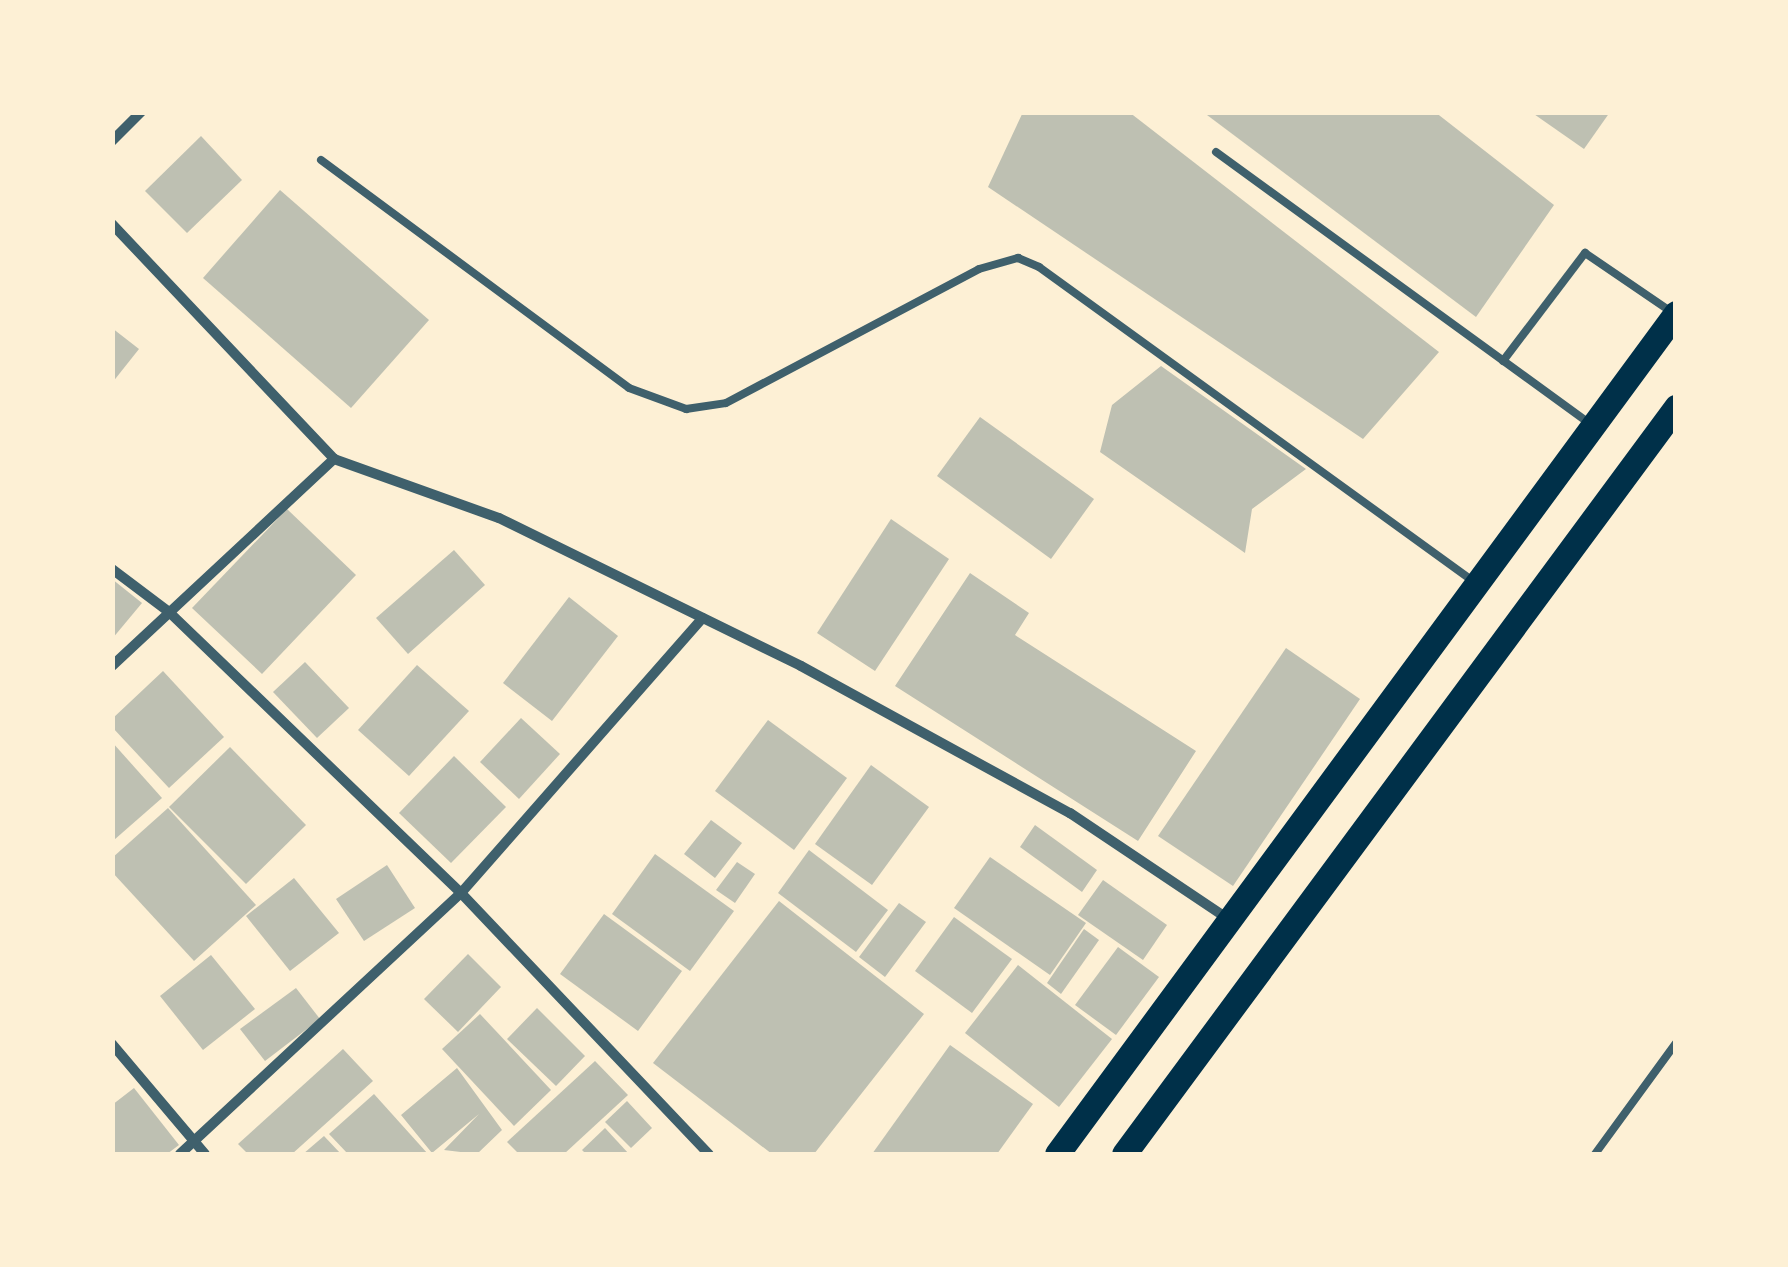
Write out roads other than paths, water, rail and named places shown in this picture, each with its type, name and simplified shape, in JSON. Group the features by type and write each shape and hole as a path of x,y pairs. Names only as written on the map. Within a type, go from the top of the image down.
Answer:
{"main road":[{"path":"1057,1154 1675,313"},
{"path":"1124,1154 1676,407"}],"street":[{"path":"112,141 141,112"},
{"path":"112,224 334,459 499,518 703,618 1070,813 1230,920"},
{"path":"112,666 334,459"},
{"path":"112,569 170,612 462,893 709,1154"},
{"path":"180,1154 462,893 703,618"},
{"path":"112,1044 204,1154"}],"lane":[{"path":"1216,152 1592,426"},
{"path":"321,160 628,388 686,409 726,403 978,269 1018,258 1133,334 1476,584"},
{"path":"1502,361 1585,253 1675,313"},
{"path":"1595,1154 1676,1043"}]}
